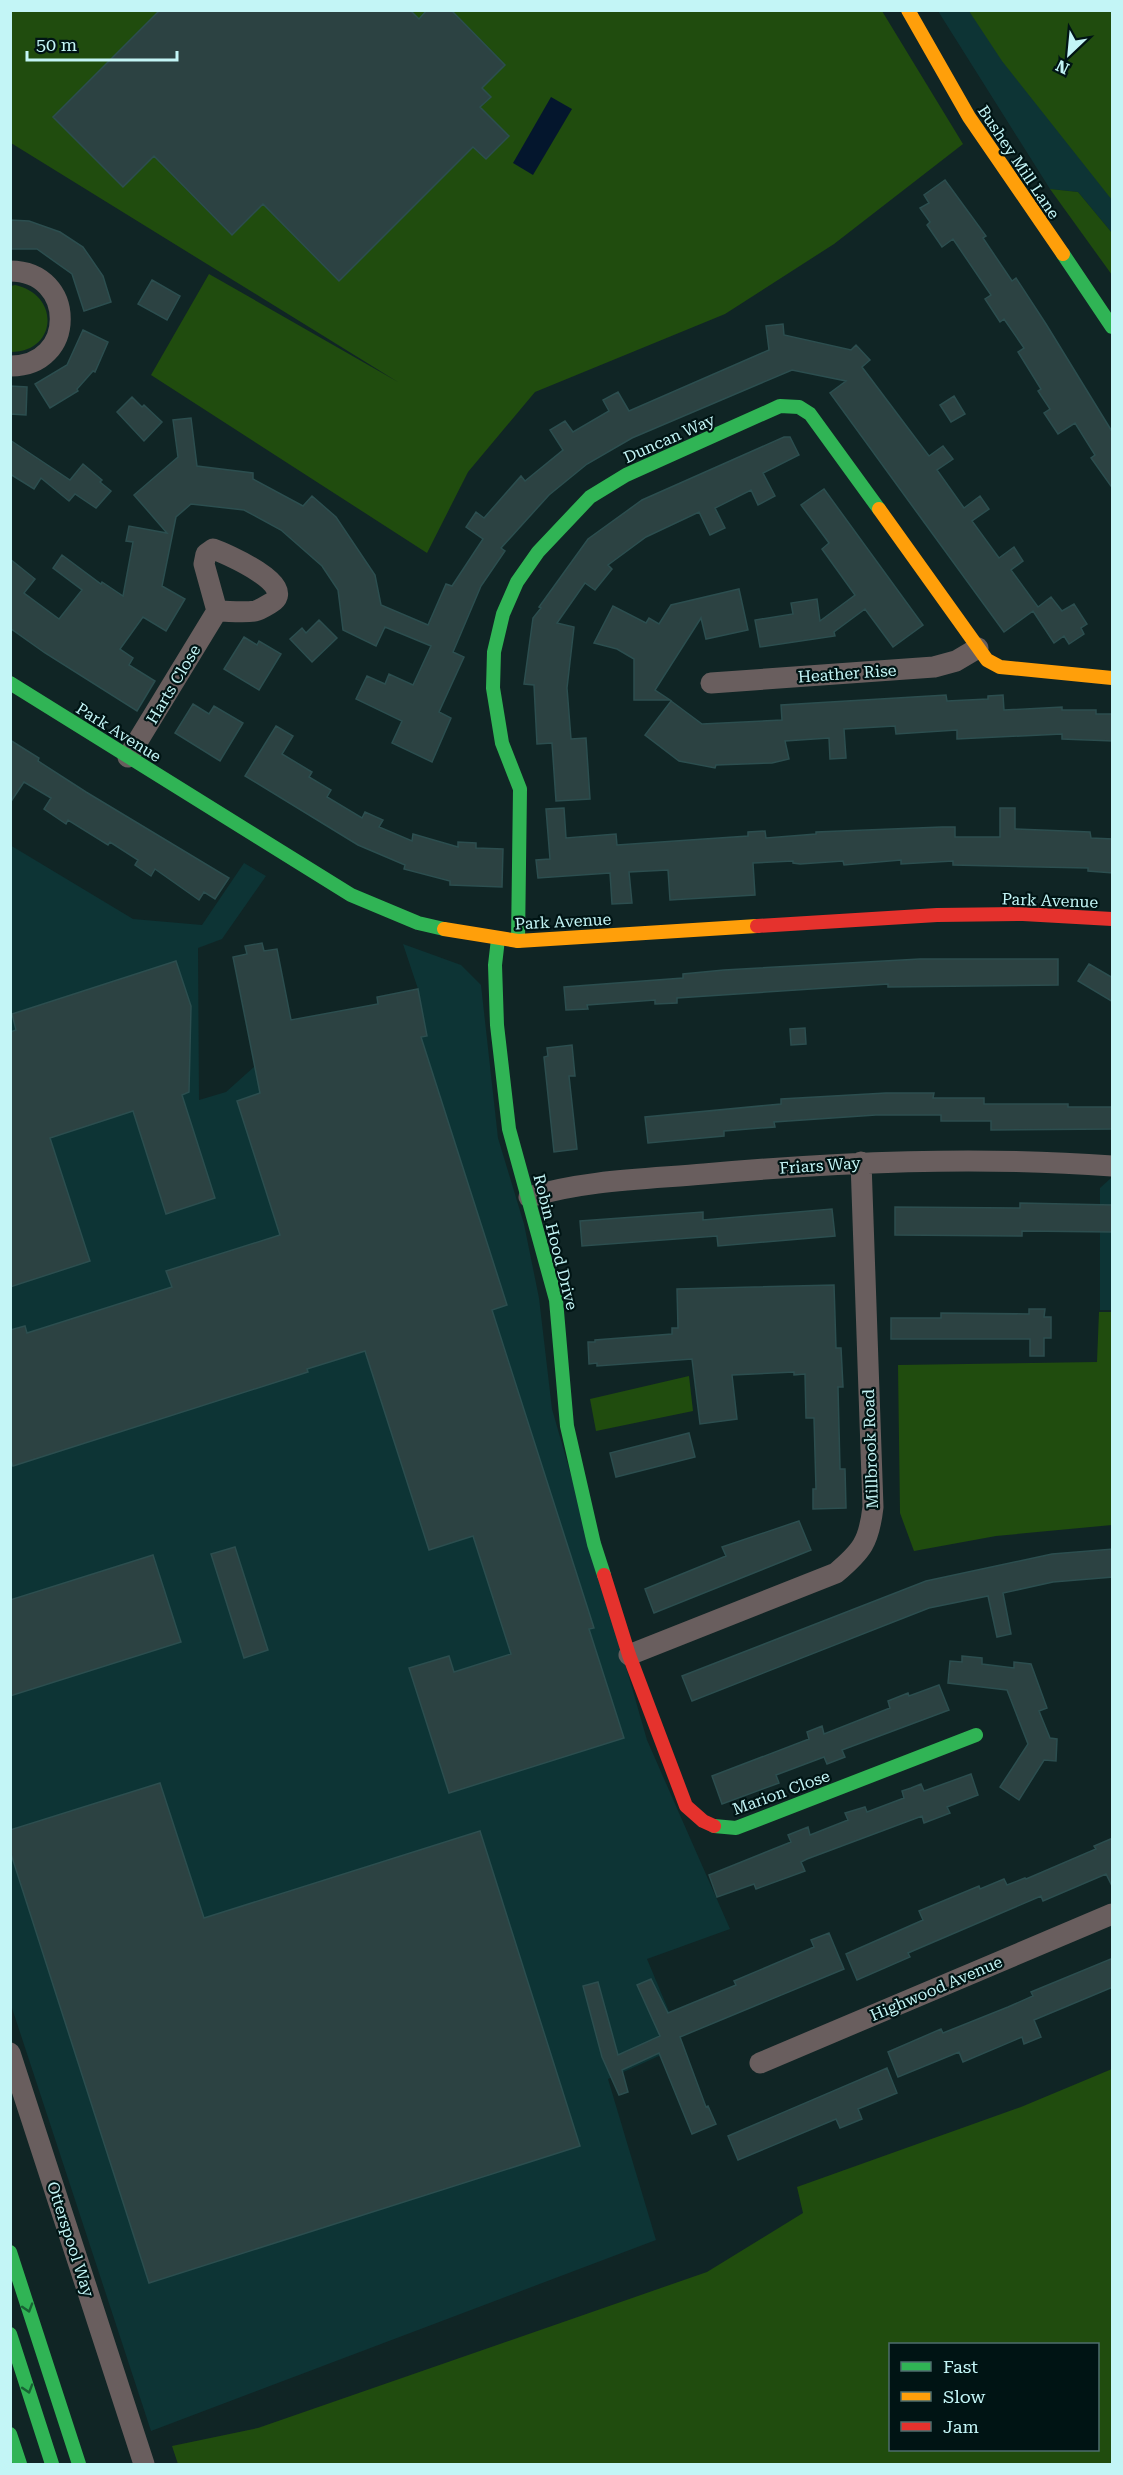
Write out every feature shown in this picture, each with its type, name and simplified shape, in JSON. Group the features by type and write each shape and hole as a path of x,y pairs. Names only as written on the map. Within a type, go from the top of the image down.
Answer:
{"main road":[{"name":"Bushey Mill Lane","path":"908,10 969,117 1113,327"},
{"name":"Duncan Way","path":"518,941 520,789 502,743 493,687 494,652 503,614 517,582 538,552 590,497 626,475 780,406 799,407 810,414 987,660 1000,667 1113,678"},
{"name":"Park Avenue","path":"10,683 351,895 418,923 518,941 937,915 1023,914 1113,919"},
{"name":"Robin Hood Drive","path":"498,939 495,965 497,1024 509,1129 556,1300 567,1426 594,1544 629,1655"},
{"name":"Marion Close","path":"629,1655 686,1806 699,1821 717,1828 736,1828 976,1735"},
{"path":"10,2252 79,2464"},
{"path":"10,2334 52,2464"},
{"path":"10,2434 20,2464"}],"street":[{"path":"10,271 28,273 43,281 54,292 61,323 57,339 48,352 36,362 10,366"},
{"name":"Harts Close","path":"128,757 217,611"},
{"name":"Heather Rise","path":"711,683 934,666 956,661 978,648"},
{"name":"Friars Way","path":"529,1197 559,1188 861,1162 1019,1161 1113,1166"},
{"name":"Millbrook Road","path":"629,1655 836,1573 859,1553 871,1529 873,1507 861,1162"},
{"name":"Highwood Avenue","path":"760,2063 1113,1914"},
{"name":"Otterspool Way","path":"10,2053 144,2464"}],"shaded area":[{"path":"938,11 1112,11 1112,233 1078,192 1050,189"},
{"path":"551,97 572,109 533,175 513,163"},
{"path":"10,845 133,919 202,925 244,863 266,876 222,939 198,948 199,1100 226,1092 255,1066 299,1061 427,1036 418,989 403,944 461,965 481,985 498,1138 524,1224 539,1298 552,1409 647,1740 730,1929 647,1959 683,2045 608,2079 656,2240 151,2431 11,2005"},
{"path":"1111,1178 1112,1310 1100,1310 1100,1188"}],"green space":[{"path":"10,11 882,11 963,144 834,244 725,314 535,392 468,472 427,553 151,375 209,274 398,382 11,143"},
{"path":"969,11 1112,11 1112,200 1002,61"},
{"path":"1050,189 1078,192 1112,233 1112,275"},
{"path":"15,285 30,291 40,300 46,311 48,322 45,333 38,343 26,350 11,352 11,286"},
{"path":"1099,1312 1112,1312 1112,1525 996,1536 914,1551 900,1513 898,1365 1097,1362"},
{"path":"689,1376 693,1411 596,1431 590,1399"},
{"path":"1112,2069 1112,2464 178,2464 172,2446 258,2428 707,2272 803,2213 797,2187 1021,2107"}],"building":[{"path":"160,10 410,10 419,19 427,10 451,10 505,65 482,88 491,97 480,107 509,136 486,159 473,147 339,281 263,204 232,235 154,156 123,187 53,117"},
{"path":"945,180 986,236 983,238 1012,281 1016,278 1113,433 1113,489 1091,458 1095,455 1075,423 1058,434 1044,413 1050,409 1038,391 1041,389 1018,352 1024,348 1004,319 1000,322 985,299 991,295 953,239 942,247 927,225 930,222 920,208 929,203 924,195"},
{"path":"10,220 29,221 60,232 83,247 103,276 111,302 84,311 72,274 37,249 10,249"},
{"path":"152,280 180,296 167,320 138,304"},
{"path":"783,324 784,335 851,350 856,345 870,360 862,367 929,456 943,446 953,459 937,470 964,508 980,496 989,509 972,521 999,558 1014,547 1023,561 1011,570 1038,607 1051,597 1062,611 1074,604 1087,624 1081,628 1084,634 1069,644 1064,636 1054,643 1033,611 1004,632 830,393 846,381 792,370 632,438 587,464 549,495 501,548 505,551 481,586 453,652 464,657 439,712 451,718 432,762 392,743 402,721 356,699 367,676 385,684 389,674 413,685 431,646 385,627 376,646 343,630 338,590 322,566 281,530 244,510 191,504 176,517 162,586 185,599 166,631 143,617 120,649 133,658 129,665 155,681 137,711 10,628 10,559 35,579 24,593 59,619 82,590 53,568 62,555 101,584 102,582 123,596 133,542 126,541 129,526 167,533 134,495 178,457 173,420 191,418 197,466 253,473 253,479 303,506 312,496 336,517 375,575 381,605 428,625 446,584 452,586 483,539 466,527 476,512 484,518 521,476 525,481 563,450 550,430 565,421 573,432 609,411 603,400 618,392 629,411 769,350 766,326"},
{"path":"83,330 108,342 95,372 93,371 77,389 78,391 50,408 35,384 67,365"},
{"path":"10,386 27,387 26,415 10,414"},
{"path":"954,396 965,414 951,422 940,405"},
{"path":"132,397 162,422 144,441 117,412"},
{"path":"784,437 790,437 799,455 763,473 775,496 758,505 751,490 715,508 725,528 710,535 699,512 646,537 608,565 612,569 595,590 585,583 557,623 574,627 567,688 571,739 586,738 590,799 556,801 552,743 537,744 534,685 524,684 533,618 541,608 539,607 588,539 642,500"},
{"path":"10,440 70,480 83,464 111,491 96,508 75,494 69,501 41,478 34,489 10,474"},
{"path":"824,489 923,625 893,647 865,609 834,632 835,636 760,647 755,620 793,614 791,603 817,599 820,621 855,595 822,549 829,543 801,505"},
{"path":"739,589 748,630 706,639 701,618 655,690 670,700 634,700 634,659 617,649 594,643 613,606 646,623 649,618 659,624 671,605"},
{"path":"319,620 337,638 312,662 290,639 302,628 306,633"},
{"path":"244,637 257,645 259,641 281,654 259,690 224,669"},
{"path":"946,695 947,701 988,699 988,696 1003,695 1004,710 1062,707 1062,710 1096,710 1096,714 1113,714 1113,741 1062,739 1062,734 957,739 957,730 896,734 895,726 844,729 846,758 830,759 829,738 785,741 789,759 772,763 716,765 715,768 679,761 645,735 671,701 702,724 782,720 781,705"},
{"path":"193,704 209,714 214,706 243,723 220,761 175,733"},
{"path":"276,726 293,736 282,754 312,772 309,777 331,790 327,797 362,818 365,812 383,820 379,827 412,841 413,834 458,847 458,842 476,843 476,848 503,849 502,887 450,885 450,881 404,869 405,865 358,845 245,776"},
{"path":"10,740 86,792 229,878 215,899 204,892 199,900 155,869 151,876 135,865 138,860 110,842 108,845 68,820 66,824 44,809 51,798 24,782 10,803"},
{"path":"564,808 566,838 616,834 617,845 748,836 748,832 765,831 766,838 816,834 816,832 942,827 955,827 955,837 1000,837 1000,808 1015,808 1015,829 1090,832 1091,838 1113,839 1113,873 1088,871 1088,868 953,865 953,861 901,864 901,860 844,865 843,861 800,864 793,863 793,861 753,863 755,895 670,900 668,870 629,872 632,903 612,904 610,873 538,878 536,860 550,859 546,809"},
{"path":"262,943 264,951 277,949 291,1020 378,1004 377,997 418,989 427,1036 421,1037 507,1305 492,1310 594,1628 589,1629 624,1738 449,1793 409,1668 449,1656 454,1672 511,1654 473,1536 429,1550 365,1351 307,1369 308,1372 13,1466 10,1458 10,1330 25,1326 27,1333 172,1287 166,1271 280,1235 237,1101 260,1093 233,957 247,954 245,946"},
{"path":"920,959 1058,959 1058,985 888,987 888,984 677,998 677,1003 655,1004 655,1000 587,1005 588,1009 566,1010 564,987 683,978 683,974 724,970"},
{"path":"176,961 191,1006 189,1092 182,1095 215,1198 166,1214 133,1111 50,1138 90,1261 10,1287 10,1032 16,1030 12,1014"},
{"path":"1089,964 1113,978 1113,1002 1078,981"},
{"path":"805,1028 806,1044 791,1045 790,1029"},
{"path":"572,1045 575,1076 569,1076 577,1149 554,1152 544,1057 548,1056 547,1048"},
{"path":"886,1093 934,1093 933,1098 984,1098 984,1104 1068,1104 1068,1107 1113,1107 1113,1129 991,1130 991,1121 941,1121 941,1115 876,1115 774,1122 775,1127 724,1131 724,1136 648,1143 645,1117 781,1104 781,1099"},
{"path":"1020,1203 1113,1205 1113,1232 1022,1231 1022,1236 895,1235 895,1207 1020,1208"},
{"path":"832,1209 835,1236 718,1246 717,1236 582,1246 580,1221 703,1212 703,1220"},
{"path":"834,1285 836,1348 841,1348 843,1387 838,1387 840,1469 845,1469 846,1508 813,1509 813,1489 816,1489 814,1418 806,1418 805,1374 794,1375 794,1372 732,1375 737,1419 700,1424 692,1359 597,1366 597,1363 589,1364 588,1342 672,1334 672,1328 678,1328 677,1289"},
{"path":"1029,1309 1045,1309 1044,1317 1051,1317 1051,1338 1044,1338 1044,1356 1030,1356 1030,1339 891,1339 891,1318 941,1318 941,1313 1029,1314"},
{"path":"689,1433 695,1457 616,1477 610,1453"},
{"path":"799,1521 811,1550 654,1613 645,1589 726,1556 722,1547"},
{"path":"235,1547 268,1650 244,1658 211,1554"},
{"path":"1113,1549 1113,1577 1053,1582 1003,1593 1011,1634 997,1637 988,1596 929,1608 692,1701 682,1676 926,1581 1052,1554"},
{"path":"153,1555 181,1642 10,1696 10,1600"},
{"path":"962,1656 982,1658 982,1664 1014,1668 1014,1662 1031,1664 1047,1708 1039,1711 1050,1738 1057,1739 1056,1761 1044,1760 1019,1800 1000,1787 1028,1744 1007,1690 948,1683 950,1661 962,1662"},
{"path":"939,1685 949,1710 842,1750 845,1757 827,1764 824,1757 776,1775 779,1783 722,1804 712,1776 809,1739 807,1732 822,1726 824,1734 890,1708 888,1701"},
{"path":"971,1774 978,1795 947,1807 950,1813 924,1823 922,1816 807,1859 801,1862 805,1871 756,1889 754,1884 717,1897 709,1875 791,1842 788,1835 808,1827 810,1835 848,1820 845,1813 865,1807 867,1812 904,1798 902,1791 921,1784 924,1791"},
{"path":"160,1783 204,1918 480,1831 580,2146 149,2283 10,1851 10,1830"},
{"path":"1113,1838 1113,1888 1106,1874 1043,1901 1041,1896 908,1953 910,1957 857,1980 846,1954 923,1920 919,1911 979,1886 980,1889 1004,1879 1007,1885 1026,1879 1096,1849 1094,1846"},
{"path":"829,1933 844,1969 680,2037 706,2107 708,2106 716,2124 692,2134 659,2053 622,2070 628,2092 619,2095 602,2057 583,1986 598,1982 618,2055 660,2036 637,1985 651,1979 668,2013 736,1985 734,1981 814,1947 811,1940"},
{"path":"1113,1958 1113,1987 1034,2020 1041,2037 1024,2044 1022,2037 963,2062 959,2052 898,2077 888,2052 941,2029 943,2033 1008,2007 1033,1996 1031,1992"},
{"path":"887,2068 897,2093 858,2109 862,2119 840,2128 836,2119 738,2160 728,2136"}],"traffic: fast":[{"path":"1063,254 1112,327"},
{"path":"518,941 520,789 502,743 493,688 494,652 503,614 517,582 538,552 590,497 626,475 780,406 799,407 810,414 879,509"},
{"path":"10,683 351,895 418,923 444,929"},
{"path":"498,939 495,965 497,1025 509,1129 556,1300 567,1426 594,1544 604,1575"},
{"path":"714,1826 736,1828 976,1735"},
{"path":"10,2252 79,2464"},
{"path":"10,2334 52,2464"},
{"path":"10,2434 20,2464"}],"traffic: slow":[{"path":"908,10 969,117 1063,254"},
{"path":"879,509 987,660 1000,667 1112,678"},
{"path":"444,929 518,941 757,926"}],"traffic: jam":[{"path":"757,926 937,915 1023,914 1112,919"},
{"path":"604,1575 629,1655 686,1806 703,1821 714,1826"}]}
